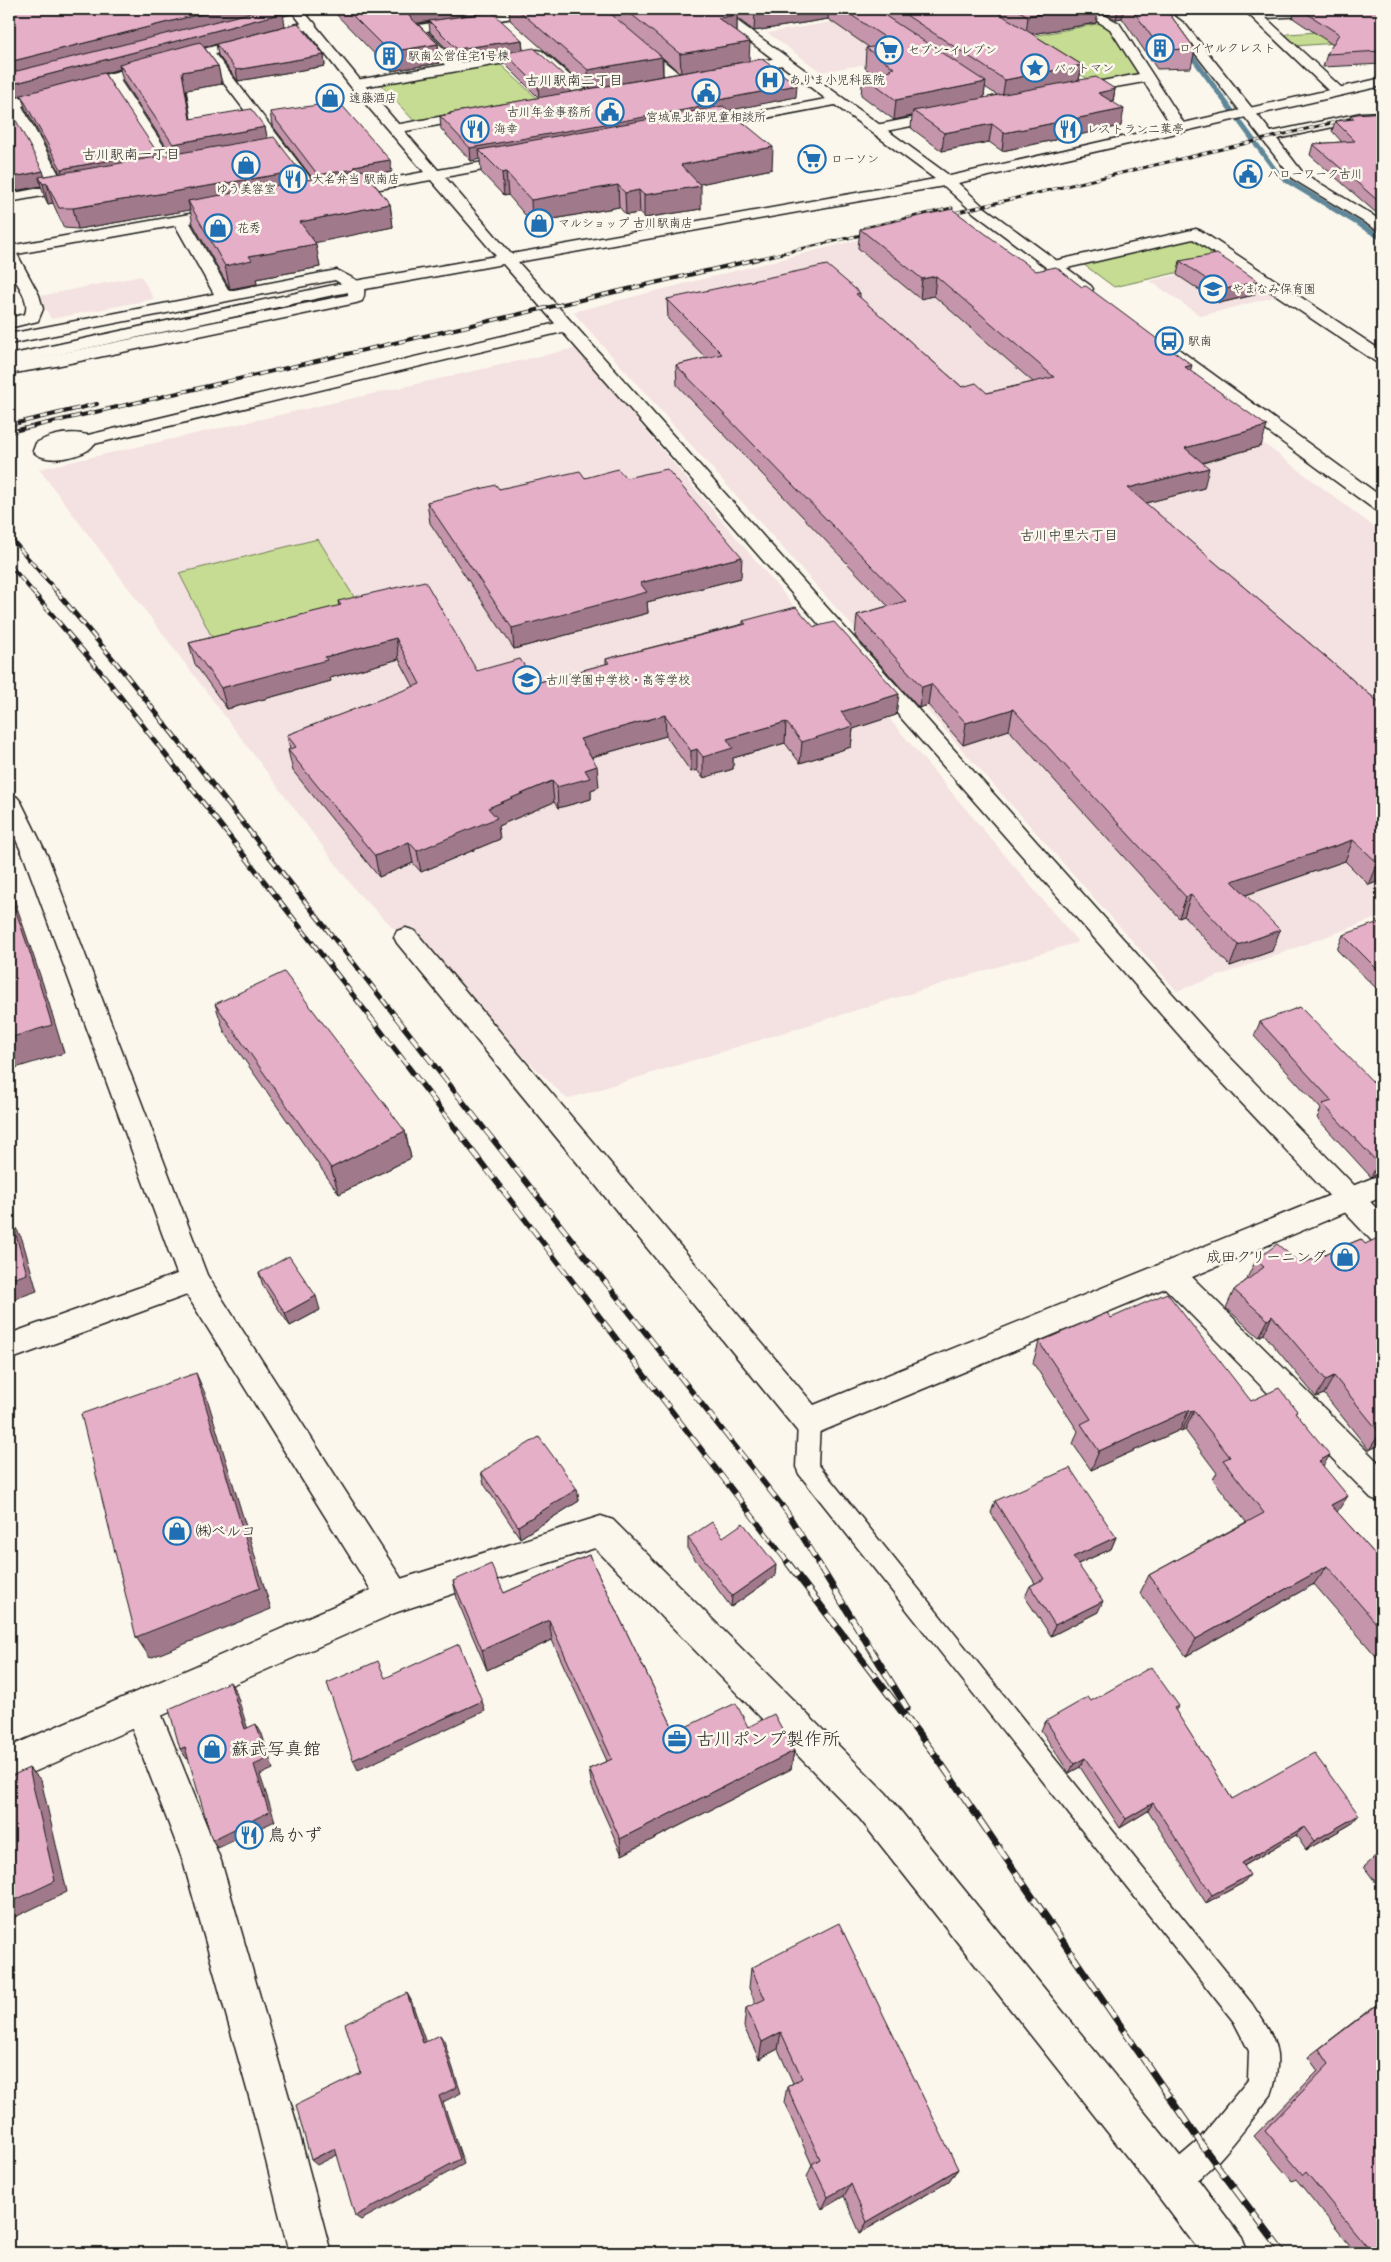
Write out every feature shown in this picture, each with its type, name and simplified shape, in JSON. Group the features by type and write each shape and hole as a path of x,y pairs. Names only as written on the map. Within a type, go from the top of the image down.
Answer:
{"street":[{"path":"236,23 291,9"},
{"path":"296,9 356,84 565,326 1211,1054 1382,1233"},
{"path":"455,68 417,29 547,9"},
{"path":"593,9 682,78 658,82"},
{"path":"713,9 947,181 979,210 1101,301"},
{"path":"1084,9 1115,26 1180,128"},
{"path":"1158,9 1182,27 1240,115 1268,137 1298,176 1382,227"},
{"path":"1252,12 1359,9"},
{"path":"1252,12 1338,92"},
{"path":"496,17 510,29"},
{"path":"58,189 11,104 310,25"},
{"path":"523,41 584,96"},
{"path":"208,53 280,150 317,196"},
{"path":"356,84 537,54"},
{"path":"716,73 783,61"},
{"path":"1080,76 1097,86"},
{"path":"1058,94 1147,77"},
{"path":"112,78 172,169"},
{"path":"9,360 338,289 947,181 1382,82"},
{"path":"566,99 603,92"},
{"path":"690,128 837,101"},
{"path":"395,129 490,112"},
{"path":"876,129 962,112"},
{"path":"1268,137 1362,117 1382,116"},
{"path":"1362,117 1375,130"},
{"path":"262,153 280,150"},
{"path":"298,200 534,157"},
{"path":"153,173 190,166"},
{"path":"9,198 96,183"},
{"path":"9,323 32,317 36,309 9,252 239,210"},
{"path":"181,221 224,297"},
{"path":"1054,266 1196,234 1382,358"},
{"path":"9,339 337,275 356,286"},
{"path":"9,369 56,361 356,298 356,286"},
{"path":"86,441 565,326"},
{"path":"1149,335 1382,506"},
{"path":"9,802 36,857 194,1280 394,1597"},
{"path":"406,937 809,1422 1382,1185"},
{"path":"1170,1273 1382,1488"},
{"path":"9,1346 194,1280"},
{"path":"9,1765 394,1597 601,1531 873,1806 1173,2182 1227,2253"},
{"path":"142,1708 202,1861 277,2125 310,2253"}],"lane":[{"path":"809,1422 807,1467 1243,2013 1263,2049 1260,2085 1207,2152 1173,2182"}],"shaded area":[{"path":"861,17 917,55 821,72 768,33"},
{"path":"960,214 1382,533 1382,916 1177,991 573,312"},
{"name":"やまなみ保育園","path":"1226,264 1277,296 1201,316 1150,281"},
{"path":"141,276 154,299 51,319 40,296"},
{"name":"古川学園中学校・高等学校","path":"576,348 1078,942 567,1099 357,892 39,469"}],"green space":[{"path":"1102,23 1109,26 1143,74 1102,83 1093,82 1022,38"},
{"path":"1382,28 1382,40 1294,46 1285,36 1287,34"},
{"path":"500,64 539,100 415,122 380,84"},
{"path":"1195,239 1228,261 1114,287 1083,264"},
{"path":"318,539 364,613 219,651 179,573"}],"building":[{"path":"9,9 220,9 9,62"},
{"path":"265,9 275,9 283,13 9,85 9,73"},
{"path":"346,9 408,9 408,15 438,44 389,52"},
{"path":"517,9 605,9 662,57 588,70"},
{"path":"625,9 728,9 737,15 718,18 750,42 680,54"},
{"path":"750,9 776,9 755,12"},
{"path":"842,9 875,9 986,82 896,100 863,75 891,71 889,69 894,68 866,48 891,44 889,43 892,42"},
{"path":"897,9 992,9 1082,65 1005,80"},
{"path":"1016,9 1072,9 1028,16"},
{"path":"1132,9 1166,9 1195,49 1161,50"},
{"path":"1300,9 1382,9 1382,51 1327,54 1339,34"},
{"path":"492,12 522,40 457,49 429,21"},
{"path":"298,23 324,55 236,70 216,44"},
{"path":"200,42 218,66 182,72 190,119 251,109 265,127 173,144 119,64"},
{"path":"534,48 569,80 538,86 505,53"},
{"path":"762,59 797,85 708,102 712,105 470,148 440,116 450,113"},
{"path":"104,73 157,152 61,169 21,95"},
{"path":"1096,77 1115,89 1098,93 1124,109 1004,133 992,124 944,133 913,111"},
{"path":"339,102 390,160 354,166 355,169 318,175 270,112"},
{"path":"723,106 773,147 681,165 701,186 644,195 639,190 625,193 618,185 531,200 506,172 502,173 479,150"},
{"path":"9,107 43,171 9,178"},
{"path":"1382,112 1382,203 1313,144 1355,141 1335,121 1354,119 1351,115"},
{"path":"274,137 300,171 73,208 59,208 47,183 43,184 39,177"},
{"path":"363,170 390,204 300,222 316,244 249,256 252,260 225,266 188,201"},
{"path":"952,209 1036,271 1056,267 1082,287 1086,286 1192,365 1185,367 1267,426 1185,448 1209,468 1128,488 1382,705 1382,862 1378,863 1353,840 1232,881 1280,930 1238,945 1191,895 1186,897 1013,709 966,723 931,684 922,687 857,615 906,601 676,365 722,354 667,299 827,265 860,293 856,294 962,387 976,383 987,393 1054,377 936,276 922,279 860,229"},
{"path":"1217,254 1258,281 1222,290 1180,261"},
{"path":"618,469 626,478 667,469 742,557 640,583 647,592 512,628 427,502 496,485 499,489 580,471 585,478"},
{"path":"425,581 477,671 520,659 536,683 609,663 606,659 746,624 743,621 796,607 814,627 834,622 899,694 841,712 853,726 802,742 786,722 727,739 733,748 703,757 697,749 691,751 665,715 580,739 597,766 585,770 590,778 557,787 552,781 488,808 497,818 417,851 409,842 375,856 288,750 296,747 287,735 420,684 396,638 325,657 327,660 221,688 189,643 341,605 338,601"},
{"path":"9,891 52,1025 9,1038"},
{"path":"1379,922 1382,926 1382,974 1343,935"},
{"path":"284,972 405,1131 331,1168 215,1004"},
{"path":"1300,1007 1376,1085 1382,1082 1382,1162 1378,1163 1323,1104 1332,1101 1260,1022"},
{"path":"12,1221 27,1274 9,1280 9,1223"},
{"path":"1382,1236 1382,1432 1380,1433 1334,1376 1326,1380 1272,1316 1268,1320 1234,1290 1264,1267 1256,1260 1277,1244 1301,1264 1361,1239 1365,1244"},
{"path":"289,1256 316,1296 285,1313 259,1273"},
{"path":"1167,1293 1251,1401 1279,1388 1297,1411 1295,1412 1330,1455 1319,1461 1348,1496 1331,1505 1382,1562 1382,1630 1327,1566 1196,1639 1149,1575 1264,1513 1223,1460 1230,1457 1194,1411 1191,1412 1189,1410 1099,1451 1081,1424 1091,1419 1039,1342 1107,1313 1111,1318"},
{"path":"196,1373 260,1588 136,1637 81,1414"},
{"path":"539,1437 577,1489 518,1526 481,1472"},
{"path":"1070,1468 1116,1537 1073,1557 1103,1601 1055,1625 1030,1586 1044,1579 995,1501"},
{"path":"712,1522 723,1537 743,1523 776,1565 732,1596 688,1538"},
{"path":"589,1555 675,1732 736,1703 748,1727 774,1714 794,1751 620,1839 589,1769 612,1759 549,1620 482,1650 453,1581 491,1564 504,1593"},
{"path":"459,1644 482,1701 353,1760 327,1683 378,1661 385,1678"},
{"path":"1151,1667 1179,1706 1174,1708 1232,1799 1314,1753 1359,1815 1314,1841 1304,1827 1242,1863 1250,1875 1212,1895 1153,1803 1126,1819 1085,1758 1074,1764 1046,1721 1088,1697 1091,1701"},
{"path":"230,1682 245,1729 256,1724 267,1759 254,1765 269,1812 212,1840 185,1747 180,1749 169,1709"},
{"path":"29,1768 55,1881 9,1903 9,1777"},
{"path":"839,1923 958,2169 867,2222 851,2184 828,2197 812,2164 820,2159 787,2087 802,2078 781,2032 762,2042 746,2008 765,1999 751,1968"},
{"path":"407,1993 423,2043 440,2035 457,2087 439,2096 460,2159 355,2216 335,2148 311,2160 296,2105 361,2073 345,2024"},
{"path":"1382,2001 1382,2253 1372,2253 1306,2172 1303,2175 1265,2130 1329,2064 1319,2049"}],"waterway":[{"path":"1186,48 1275,170 1286,180 1382,238"}],"railway":[{"path":"945,215 1382,111"},
{"path":"864,228 952,208"},
{"path":"753,260 874,232"},
{"path":"9,432 758,259"},
{"path":"9,425 97,404"},
{"path":"9,536 57,592"},
{"path":"9,564 33,592"},
{"path":"32,591 105,677 371,1018"},
{"path":"56,591 123,671 397,1018"},
{"path":"370,1017 789,1564"},
{"path":"396,1017 787,1512 819,1564"},
{"path":"788,1563 938,1759 1207,2152 1283,2253"},
{"path":"818,1563 907,1708"}],"place":[{"name":"ロイヤルクレスト","path":"1160,48"},
{"name":"セブン-イレブン","path":"889,50"},
{"name":"駅南公営住宅1号棟","path":"389,56"},
{"name":"バットマン","path":"1035,68"},
{"name":"ありま小児科医院","path":"770,80"},
{"name":"宮城県北部児童相談所","path":"706,93"},
{"name":"遠藤酒店","path":"330,98"},
{"name":"古川年金事務所","path":"610,112"},
{"name":"海幸","path":"475,129"},
{"name":"レストラン二葉亭","path":"1068,129"},
{"name":"ローソン","path":"812,159"},
{"name":"ゆう美容室","path":"246,165"},
{"name":"ハローワーク古川","path":"1248,174"},
{"name":"大名弁当 駅南店","path":"293,179"},
{"name":"マルショップ 古川駅南店","path":"539,223"},
{"name":"花秀","path":"218,228"},
{"name":"やまなみ保育園","path":"1213,289"},
{"name":"駅南","path":"1169,341"},
{"name":"古川学園中学校・高等学校","path":"527,680"},
{"name":"成田クリーニング","path":"1345,1257"},
{"name":"㈱ベルコ","path":"177,1531"},
{"name":"古川ポンプ製作所","path":"677,1739"},
{"name":"蘇武写真館","path":"212,1749"},
{"name":"鳥かず","path":"249,1835"}],"district":[{"name":"古川駅南二丁目","path":"574,80"},
{"name":"古川駅南一丁目","path":"131,154"},
{"name":"古川中里六丁目","path":"1069,535"}]}
